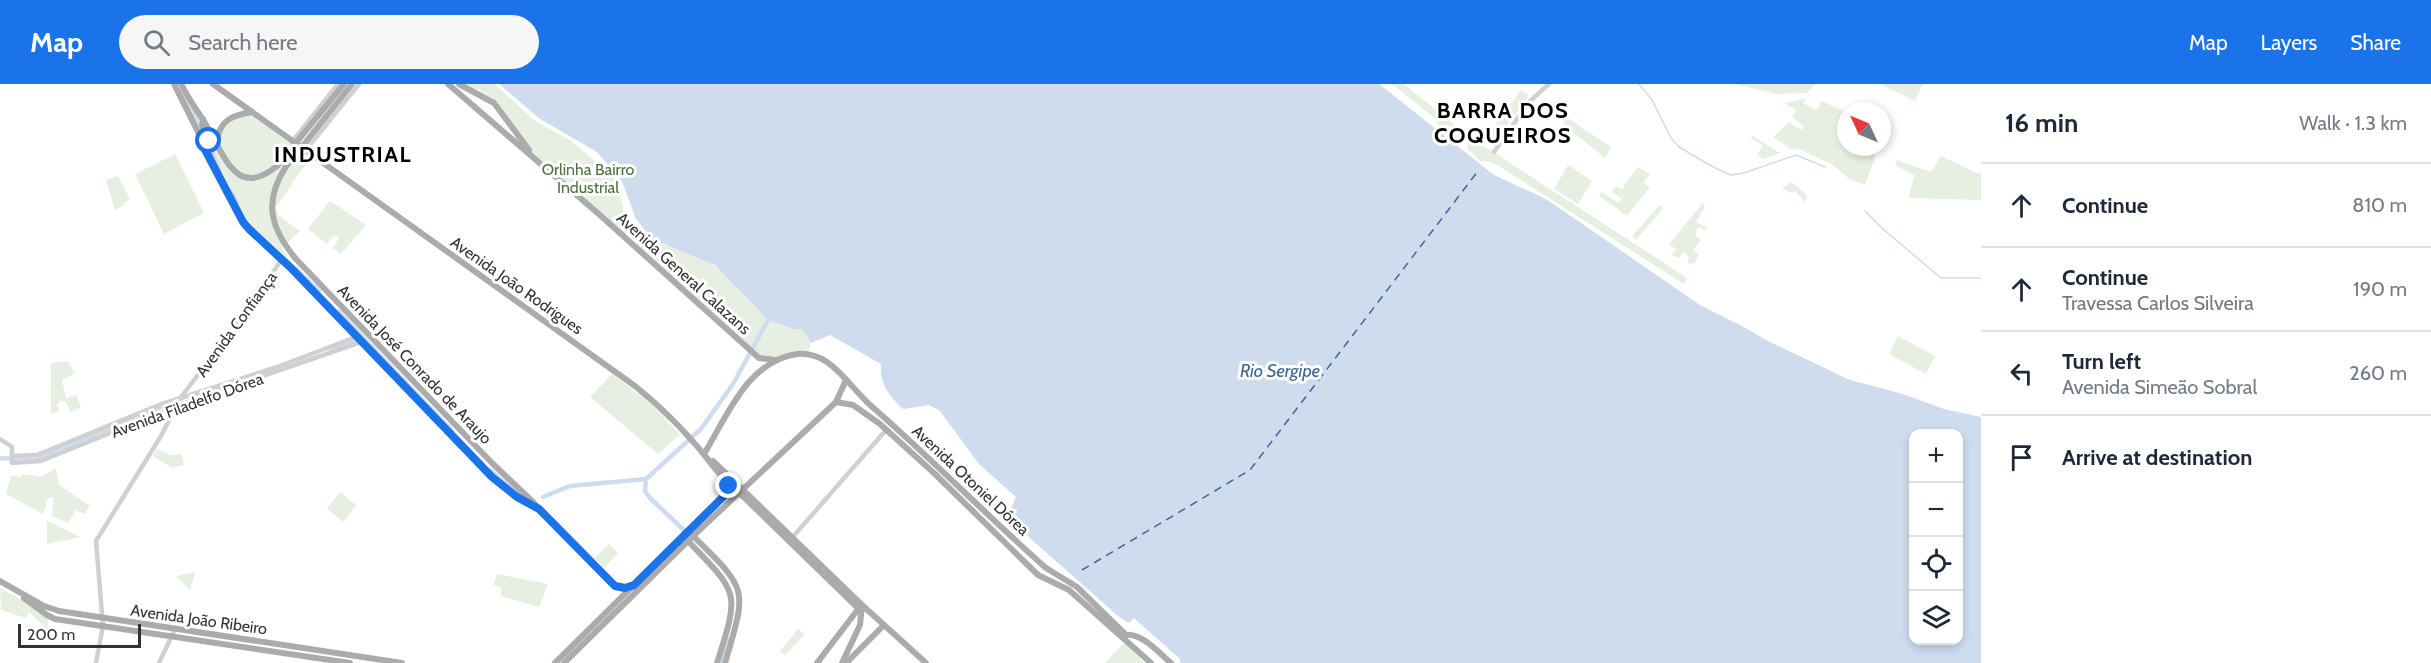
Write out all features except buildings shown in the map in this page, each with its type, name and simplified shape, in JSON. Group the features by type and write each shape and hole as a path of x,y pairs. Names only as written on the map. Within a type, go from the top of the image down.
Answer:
{"main road":[{"name":"Avenida José Conrado de Araujo","path":"174,84 243,222 282,259 496,481 533,504"},
{"path":"181,84 226,162 233,171 244,177 257,177 277,165 344,84"},
{"name":"Avenida João Rodrigues","path":"213,84 635,386 657,404 704,454"},
{"name":"Avenida José Conrado de Araujo","path":"352,84 285,168 276,188 272,207 273,220 281,240 301,266 533,504"},
{"name":"Avenida General Calazans","path":"448,84 609,223 751,351 761,359 779,360"},
{"name":"Avenida General Calazans","path":"459,84 494,103 534,158"},
{"path":"483,114 490,110 494,103"},
{"path":"217,143 218,134 224,122 234,116 252,112"},
{"path":"203,119 202,125 209,141 203,146"},
{"path":"317,296 339,305"},
{"name":"Avenida Otoniel Dórea","path":"779,360 795,354 808,354 820,358 833,367 1037,560 1077,587 1124,637"},
{"path":"704,454 744,388 760,371 779,360"},
{"path":"555,663 633,586 836,402 846,380"},
{"path":"410,392 412,382"},
{"name":"Avenida Otoniel Dórea","path":"836,402 853,405 886,430 935,474 1038,575 1069,590 1124,637"},
{"path":"704,454 717,471 740,491"},
{"path":"704,454 860,607 884,625 926,663"},
{"path":"564,663 689,536 727,494 728,482"},
{"path":"533,504 615,586 621,598 606,622"},
{"path":"689,536 726,582 732,593 728,628 717,663"},
{"path":"689,536 729,573 735,582 740,598 738,621 725,663"},
{"name":"Avenida João Ribeiro","path":"0,583 50,617 402,663"},
{"path":"615,586 633,586"},
{"path":"818,663 860,607"},
{"path":"844,663 860,625 860,607"},
{"path":"844,663 884,625"},
{"name":"Avenida João Ribeiro","path":"174,632 350,663"},
{"path":"1151,663 1124,637 1130,634 1138,637 1171,663"}],"street":[{"path":"292,142 338,84"},
{"path":"305,151 359,84"},
{"path":"1494,152 1529,102 1549,84"},
{"name":"Avenida Confiança","path":"102,622 96,541 122,501 181,398 282,259"},
{"name":"Avenida Filadelfo Dórea","path":"12,459 37,455 181,398 359,339"},
{"name":"Avenida Filadelfo Dórea","path":"12,459 41,461 177,405 359,339"},
{"path":"790,539 886,430"},
{"path":"0,439 12,447 12,459"},
{"path":"96,663 102,622"},
{"path":"159,663 174,632"}],"green space":[{"name":"Orlinha Bairro Industrial","path":"462,84 495,84 535,121 570,140 617,180 628,231 625,234 528,149 496,101 481,91"},
{"path":"1386,84 1404,84 1464,133 1687,278 1684,284 1492,162 1480,161 1467,148 1469,142 1449,125 1439,126 1436,119 1393,85"},
{"path":"1734,84 1816,84 1807,93 1777,94"},
{"path":"1884,84 1923,84 1915,101"},
{"path":"1521,90 1529,96 1492,146 1484,140"},
{"path":"1806,99 1803,103 1816,110 1822,101 1837,108 1837,156 1875,156 1865,185 1848,178 1833,165 1799,149 1792,150 1773,137 1789,122 1801,130 1804,127 1792,117 1796,110 1784,103"},
{"path":"251,115 310,158 276,207 278,215 300,231 282,248 286,257 246,222 206,139 211,137 215,143 229,123"},
{"path":"1566,117 1611,147 1605,158 1563,124"},
{"path":"1753,136 1780,153 1762,159 1758,154 1763,145 1750,138"},
{"path":"175,154 204,213 164,234 135,174"},
{"path":"1941,156 1979,174 1981,172 1981,200 1909,198 1914,175 1895,165 1897,160 1931,172"},
{"path":"1568,165 1592,181 1578,204 1554,189"},
{"path":"1638,167 1650,174 1643,183 1650,187 1627,216 1599,196 1601,192 1619,203 1622,199 1612,192 1616,186 1622,189"},
{"path":"118,176 130,199 115,210 106,180"},
{"path":"1791,182 1806,194 1806,203 1795,191 1792,193 1782,189"},
{"path":"330,201 366,225 341,254 333,248 339,238 334,235 327,244 308,229"},
{"path":"1703,203 1705,207 1696,222 1707,228 1705,231 1699,227 1695,232 1701,240 1693,250 1699,255 1691,264 1687,262 1689,257 1684,252 1678,258 1672,255 1676,249 1669,244"},
{"path":"1660,205 1663,209 1636,240 1632,236"},
{"path":"638,237 678,249 715,266 764,315 787,327 802,329 811,343 808,354 763,360 637,248"},
{"path":"1898,336 1935,356 1926,374 1889,354"},
{"path":"68,361 75,374 62,380 66,398 76,395 81,407 71,412 65,401 60,401 57,405 59,411 51,414 51,363"},
{"path":"612,374 650,403 680,435 658,454 590,397"},
{"path":"157,449 170,455 182,454 184,465 172,468 153,456"},
{"path":"56,468 59,485 90,506 84,514 76,510 68,523 52,516 54,497 48,498 43,514 6,494 11,476 21,477 22,474 40,477"},
{"path":"340,492 356,505 343,522 327,508"},
{"path":"47,521 81,537 47,544"},
{"path":"609,544 618,553 604,568 594,558"},
{"path":"195,573 190,590 176,576"},
{"path":"497,574 548,584 539,607 501,596 501,588 494,585"},
{"path":"0,588 27,603 48,619 48,630 29,612 26,618 1,610"},
{"path":"798,629 805,634 785,655 780,651"},
{"path":"1125,643 1145,663 1105,663 1123,644"}],"water":[{"name":"Rio Sergipe","path":"499,84 1379,84 1494,175 1546,199 1700,305 1850,380 1903,394 1944,409 1981,417 1981,663 1180,663 1180,659 1134,618 1129,623 1118,616 1013,523 1009,513 1016,497 979,464 940,411 929,405 903,409 884,384 881,364 830,335 811,343 802,329 794,329 768,320 715,265 652,239 636,219 622,181 597,152 540,119"}],"waterway":[{"path":"1639,84 1652,100 1671,138 1679,147 1713,167 1731,175 1744,173 1796,155 1825,167"},
{"path":"182,92 204,136"},
{"path":"211,149 219,169"},
{"path":"231,192 237,203"},
{"path":"1865,211 1941,278 1981,278"},
{"path":"296,269 319,291"},
{"path":"339,312 452,431"},
{"path":"543,497 570,486 646,479 701,429 733,384 768,320"},
{"path":"331,349 360,338"},
{"path":"190,397 259,375"},
{"path":"0,458 36,460 173,402"},
{"path":"491,471 521,496"},
{"path":"646,479 645,491 650,498 688,534"},
{"path":"721,663 729,640"}],"ferry route":[{"path":"1082,570 1250,470 1478,171"}],"district":[{"name":"BARRA DOS COQUEIROS","path":"1503,122"},
{"name":"INDUSTRIAL","path":"343,154"}],"route":[{"path":"209,141 203,146 243,222 249,229 291,268 492,477 517,497 539,509 615,586 619,588 633,586 728,492 729,486"}]}
